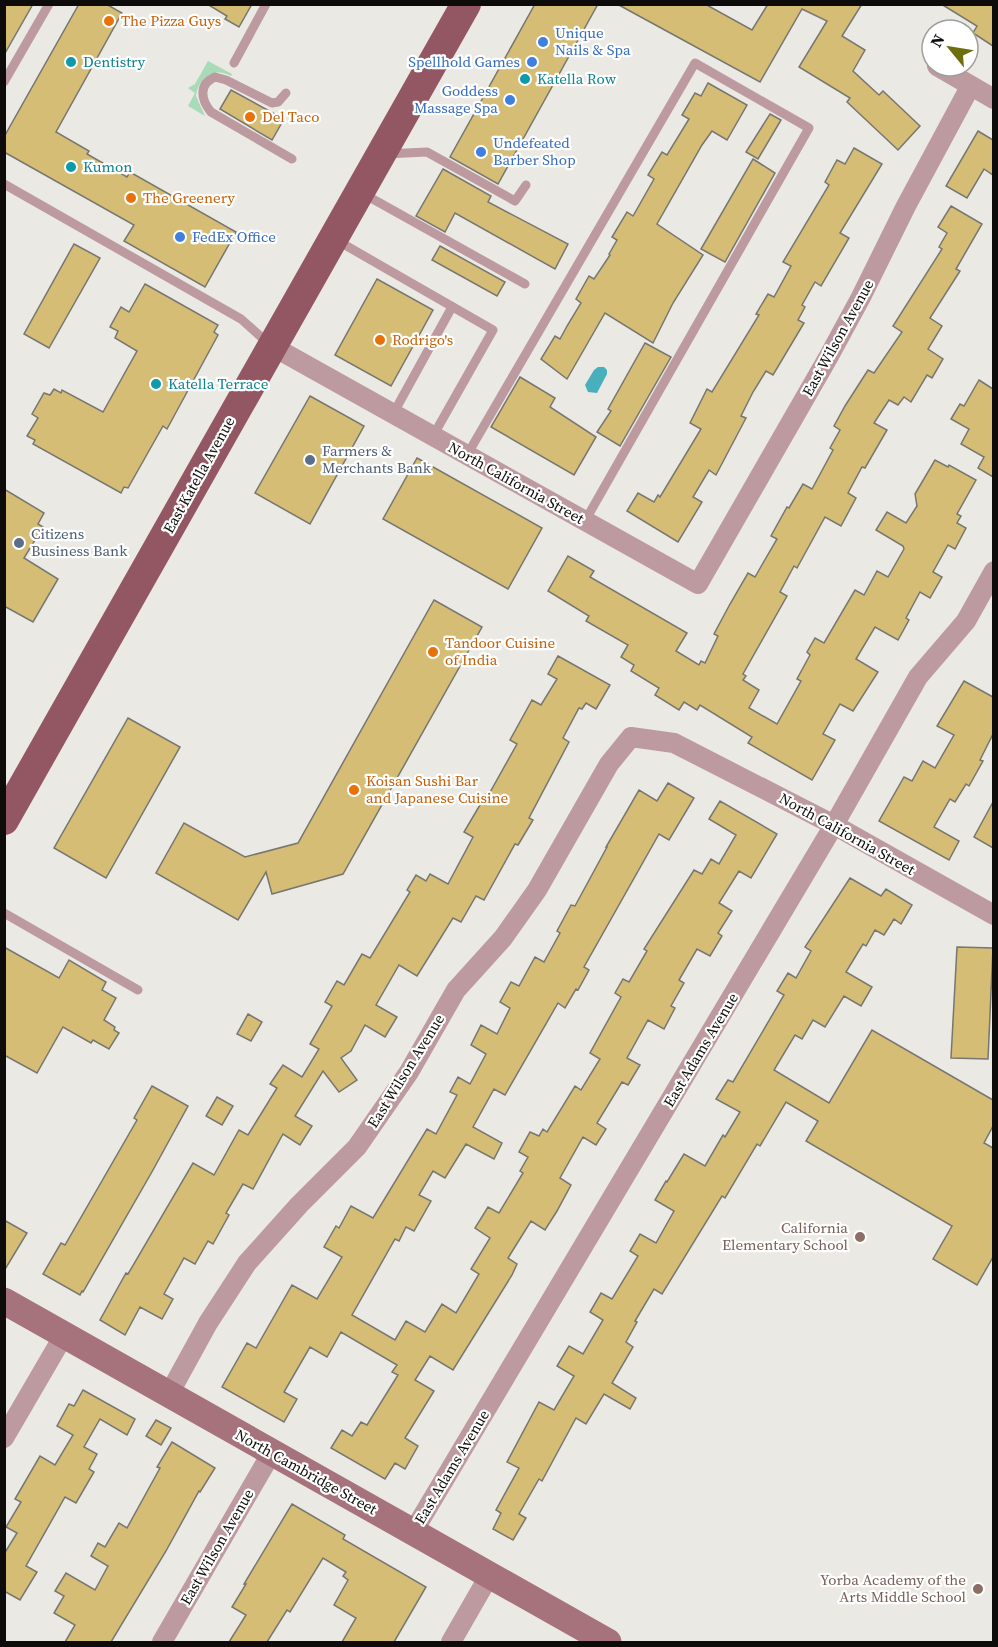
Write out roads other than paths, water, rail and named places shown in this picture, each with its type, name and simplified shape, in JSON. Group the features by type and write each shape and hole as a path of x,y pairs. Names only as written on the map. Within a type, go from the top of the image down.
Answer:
{"main road":[{"name":"East Katella Avenue","path":"4,820 466,4"}],"street":[{"path":"956,78 993,99"},
{"name":"East Wilson Avenue","path":"698,584 851,317 906,206 970,87"},
{"name":"North California Street","path":"272,346 698,584"},
{"name":"East Adams Avenue","path":"413,1532 834,825 918,677 966,621 993,571"},
{"name":"East Wilson Avenue","path":"169,1394 208,1323 247,1263 299,1205 357,1147 409,1072 456,990 503,938 537,890 609,764 631,737"},
{"name":"North California Street","path":"631,737 674,743 834,825 993,915"},
{"name":"North Cambridge Street","path":"4,1301 608,1642"},
{"path":"4,1438 64,1335"},
{"name":"East Wilson Avenue","path":"162,1642 272,1452"},
{"path":"451,1642 489,1576"}],"lane":[{"path":"4,82 49,4"},
{"path":"234,63 266,4"},
{"path":"467,455 694,63 705,69 809,128 585,521"},
{"path":"286,93 278,102 272,103 226,80 215,77 205,84 202,91 203,100 211,112 292,159"},
{"path":"381,155 428,152 515,201 526,185"},
{"path":"4,184 241,319 272,346"},
{"path":"360,192 525,284"},
{"path":"333,238 493,330 433,436"},
{"path":"393,414 452,307"},
{"path":"4,913 138,990"}],"water":[{"path":"598,367 604,367 607,374 597,393 588,392 585,385"}],"place":[{"name":"The Pizza Guys","path":"109,21"},
{"name":"Unique Nails & Spa","path":"543,42"},
{"name":"Dentistry","path":"71,62"},
{"name":"Spellhold Games","path":"532,62"},
{"name":"Katella Row","path":"525,79"},
{"name":"Goddess Massage Spa","path":"510,100"},
{"name":"Del Taco","path":"250,117"},
{"name":"Undefeated Barber Shop","path":"481,152"},
{"name":"Kumon","path":"71,167"},
{"name":"The Greenery","path":"131,198"},
{"name":"FedEx Office","path":"180,237"},
{"name":"Rodrigo's","path":"380,340"},
{"name":"Katella Terrace","path":"156,384"},
{"name":"Farmers & Merchants Bank","path":"310,460"},
{"name":"Citizens Business Bank","path":"19,543"},
{"name":"Tandoor Cuisine of India","path":"433,652"},
{"name":"Koisan Sushi Bar and Japanese Cuisine","path":"354,790"},
{"name":"California Elementary School","path":"860,1237"},
{"name":"Yorba Academy of the Arts Middle School","path":"978,1589"}]}
